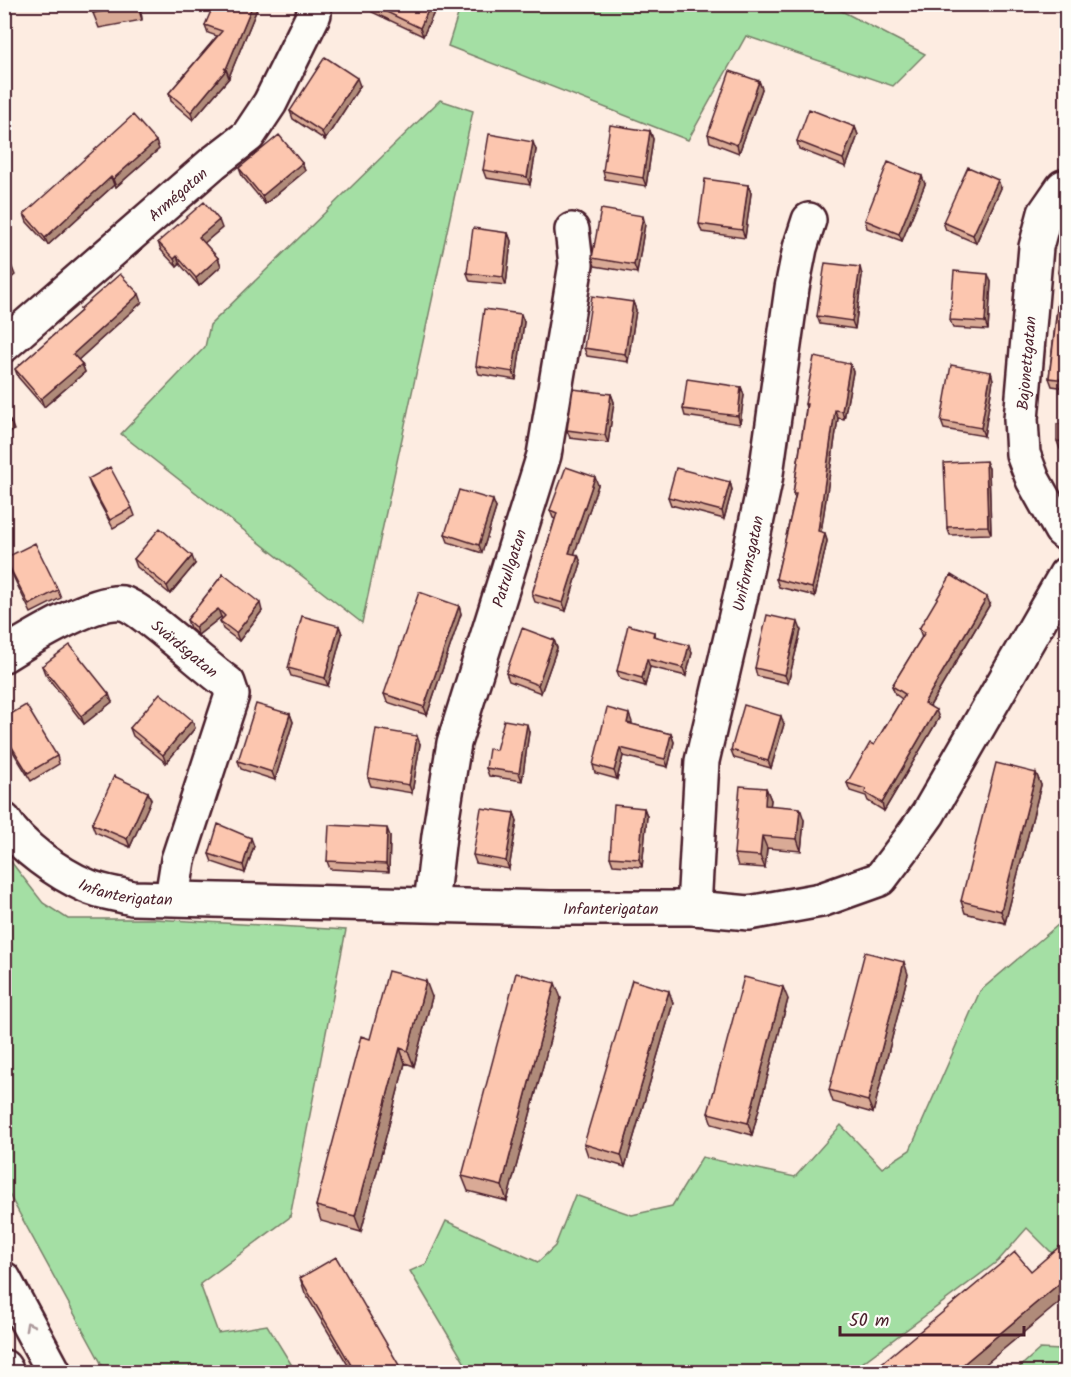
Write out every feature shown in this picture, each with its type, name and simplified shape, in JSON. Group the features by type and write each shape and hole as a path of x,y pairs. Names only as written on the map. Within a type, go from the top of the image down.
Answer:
{"main road":[{"name":"Armégatan","path":"4,345 213,163 248,136 270,103 314,14"},
{"name":"Bajonettgatan","path":"1063,187 1045,213 1036,247 1021,419 1023,454 1033,480 1061,530 1066,534"},
{"name":"Uniformsgatan","path":"694,908 702,761 765,481 792,288 800,248 809,220"},
{"name":"Patrullgatan","path":"431,904 454,743 544,455 576,264 572,230"},
{"name":"Infanterigatan","path":"4,819 25,845 55,868 87,886 132,898 223,902 431,904 551,908 694,908 749,913 821,900 880,879 928,814 1066,574"},
{"name":"Svärdsgatan","path":"4,654 42,632 79,615 106,604 124,603 147,618 228,683 232,695 178,860 172,898"},
{"path":"4,1279 54,1372"},
{"path":"4,1367 8,1372"}],"green space":[{"path":"828,4 925,54 893,86 746,36 688,140 448,46 461,5"},
{"path":"440,100 473,111 362,623 121,434 205,347 210,325"},
{"path":"5,854 43,903 68,919 154,919 346,930 290,1217 200,1284 218,1333 267,1325 296,1372 106,1372 5,1187"},
{"path":"1066,918 1066,1254 1059,1260 1027,1228 998,1261 850,1372 470,1372 410,1271 426,1264 446,1221 538,1262 555,1246 575,1195 632,1215 672,1206 702,1157 795,1177 841,1125 882,1168 910,1150 980,991"},
{"path":"1040,1349 1062,1350 1066,1354 1066,1372 1014,1372"}],"building":[{"path":"92,4 137,4 137,5 93,13"},
{"path":"214,4 253,4 226,69 224,68 226,70 191,112 169,93 222,31 205,25"},
{"path":"370,4 431,4 420,28"},
{"path":"325,57 357,78 322,132 290,111"},
{"path":"730,71 759,81 737,145 708,134"},
{"path":"809,109 855,127 843,159 797,141"},
{"path":"133,115 156,141 113,179 111,177 45,238 24,214"},
{"path":"610,125 650,131 643,178 603,171"},
{"path":"489,134 533,142 527,177 483,170"},
{"path":"279,135 302,163 262,196 239,168"},
{"path":"888,162 922,176 899,234 865,220"},
{"path":"968,167 998,180 973,235 943,222"},
{"path":"705,179 748,185 742,230 699,224"},
{"path":"204,202 219,220 199,237 218,258 196,278 177,256 174,259 158,242"},
{"path":"601,209 643,216 634,265 592,258"},
{"path":"473,228 508,233 503,277 467,273"},
{"path":"1062,235 1066,235 1066,276 1058,272"},
{"path":"4,257 11,265 4,270"},
{"path":"825,263 860,267 852,321 817,316"},
{"path":"954,271 988,274 985,322 950,320"},
{"path":"120,274 139,294 73,354 82,364 41,399 15,369"},
{"path":"1061,279 1066,279 1066,380 1049,378"},
{"path":"592,296 633,302 625,354 584,348"},
{"path":"484,309 521,314 513,372 476,366"},
{"path":"814,357 850,364 842,411 835,410 818,531 825,533 812,588 776,579 796,494 793,494"},
{"path":"951,365 991,372 981,428 941,421"},
{"path":"687,379 741,387 738,416 683,409"},
{"path":"573,389 611,394 605,435 567,430"},
{"path":"4,414 11,422 4,428"},
{"path":"1066,423 1066,442 1057,441 1057,424"},
{"path":"986,461 988,526 947,527 944,463"},
{"path":"110,467 132,508 110,520 88,479"},
{"path":"566,467 595,477 569,553 578,555 563,603 532,594 557,513 550,510"},
{"path":"676,468 730,482 722,511 668,497"},
{"path":"459,490 493,500 479,545 445,534"},
{"path":"160,528 192,556 167,586 134,559"},
{"path":"35,543 58,590 29,605 5,558"},
{"path":"223,574 260,603 236,633 220,621 225,616 218,609 195,627 187,620"},
{"path":"951,575 987,597 924,703 936,710 882,803 865,793 866,789 847,783 870,743 874,745 905,694 892,686 925,632 919,629"},
{"path":"419,592 459,606 424,707 384,694"},
{"path":"767,615 798,622 785,675 755,668"},
{"path":"302,616 339,626 325,678 288,668"},
{"path":"628,625 654,632 653,636 689,645 683,668 647,659 642,678 617,671"},
{"path":"522,628 554,640 538,685 506,673"},
{"path":"70,645 109,694 81,716 42,666"},
{"path":"160,693 192,720 163,755 130,728"},
{"path":"256,704 290,714 272,772 238,761"},
{"path":"26,705 57,756 28,773 4,734 4,718"},
{"path":"744,705 781,716 768,761 731,750"},
{"path":"607,708 629,714 627,723 671,734 665,759 620,748 614,771 593,765"},
{"path":"504,720 527,724 519,773 486,768 489,749 496,750"},
{"path":"376,729 417,736 409,785 368,778"},
{"path":"996,763 1036,773 1001,911 961,901"},
{"path":"114,776 148,792 127,839 92,824"},
{"path":"740,786 766,788 765,805 800,808 797,839 762,836 760,856 734,854"},
{"path":"614,805 644,808 639,859 610,857"},
{"path":"481,808 514,813 506,861 473,855"},
{"path":"218,824 251,838 243,865 209,854"},
{"path":"329,825 387,828 386,864 327,861"},
{"path":"865,952 904,962 868,1101 829,1090"},
{"path":"388,971 426,981 408,1051 400,1048 355,1216 316,1206 361,1036 370,1039"},
{"path":"516,973 555,983 502,1186 462,1176"},
{"path":"744,977 783,987 748,1123 708,1113"},
{"path":"632,980 669,991 621,1155 584,1144"},
{"path":"1066,1241 1066,1278 954,1372 871,1372 1015,1252 1031,1271"},
{"path":"336,1257 403,1372 355,1372 300,1278"}]}
